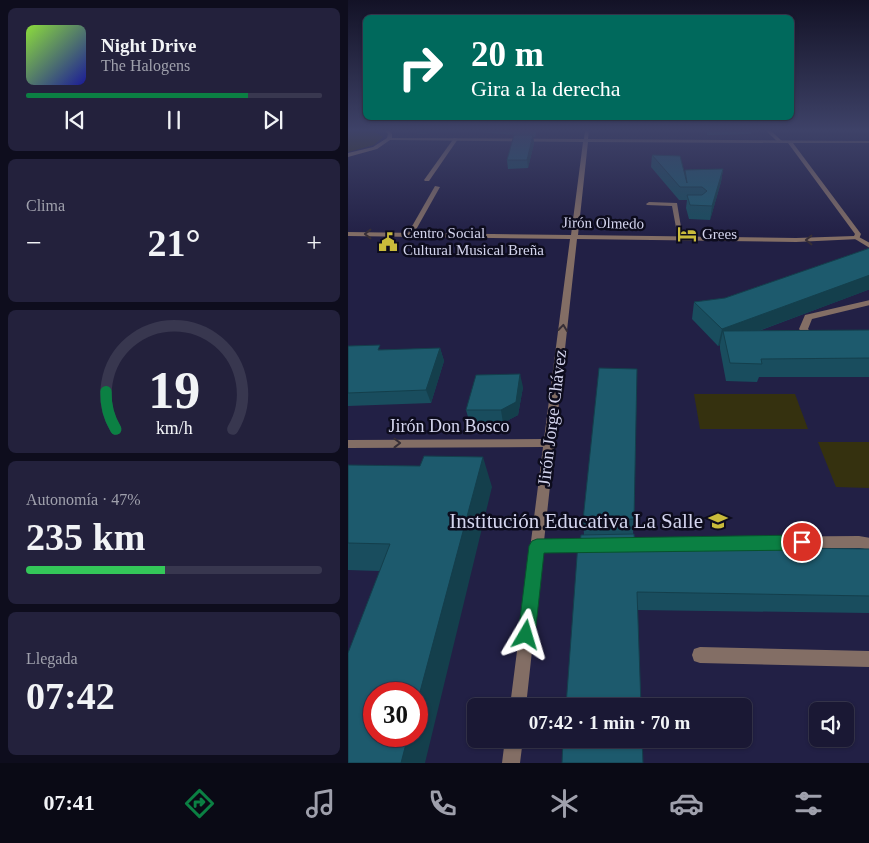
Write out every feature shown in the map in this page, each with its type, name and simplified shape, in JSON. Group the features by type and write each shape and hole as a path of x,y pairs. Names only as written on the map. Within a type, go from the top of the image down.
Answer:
{"street":[{"path":"427,180 437,166"},
{"name":"Jirón Jorge Chávez","path":"519,698 582,166"},
{"path":"807,166 858,234 857,238 870,246"},
{"path":"410,235 437,187"},
{"path":"649,204 683,204"},
{"path":"675,204 682,238"},
{"name":"Jirón Olmedo","path":"348,234 848,240 857,238"},
{"path":"821,340 811,340 804,329 808,317 870,302"},
{"name":"Jirón Don Bosco","path":"348,444 549,443"},
{"path":"537,546 859,542 870,544"},
{"path":"700,655 870,659"},
{"path":"511,763 513,748"}],"shaded area":[{"path":"694,394 795,394 808,429 700,429"},
{"path":"818,442 869,442 869,488 836,487"}],"building":[{"path":"661,166 682,166 687,183 685,170 723,169 712,206 690,205 687,195 702,195 707,191 702,187 680,187"},
{"path":"870,248 870,275 722,329 694,302 725,298"},
{"path":"870,330 870,358 761,359 762,364 730,363 723,331"},
{"path":"380,345 378,350 440,348 426,390 348,393 348,346"},
{"path":"599,368 637,369 634,519 583,520"},
{"path":"520,374 516,402 501,410 466,410 476,375"},
{"path":"424,456 483,457 423,682 363,682 363,747 405,747 401,763 348,763 348,653 390,544 348,543 348,465 420,466"},
{"path":"634,534 635,546 870,549 870,596 637,592 641,698 567,698 578,543 580,543 581,535"},
{"path":"563,748 642,748 643,763 562,763"}],"place":[{"name":"Grees","path":"687,234"},
{"name":"Centro Social Cultural Musical Breña","path":"388,242"},
{"name":"Institución Educativa La Salle","path":"718,521"}],"route":[{"path":"526,635 537,546 802,542"}]}
